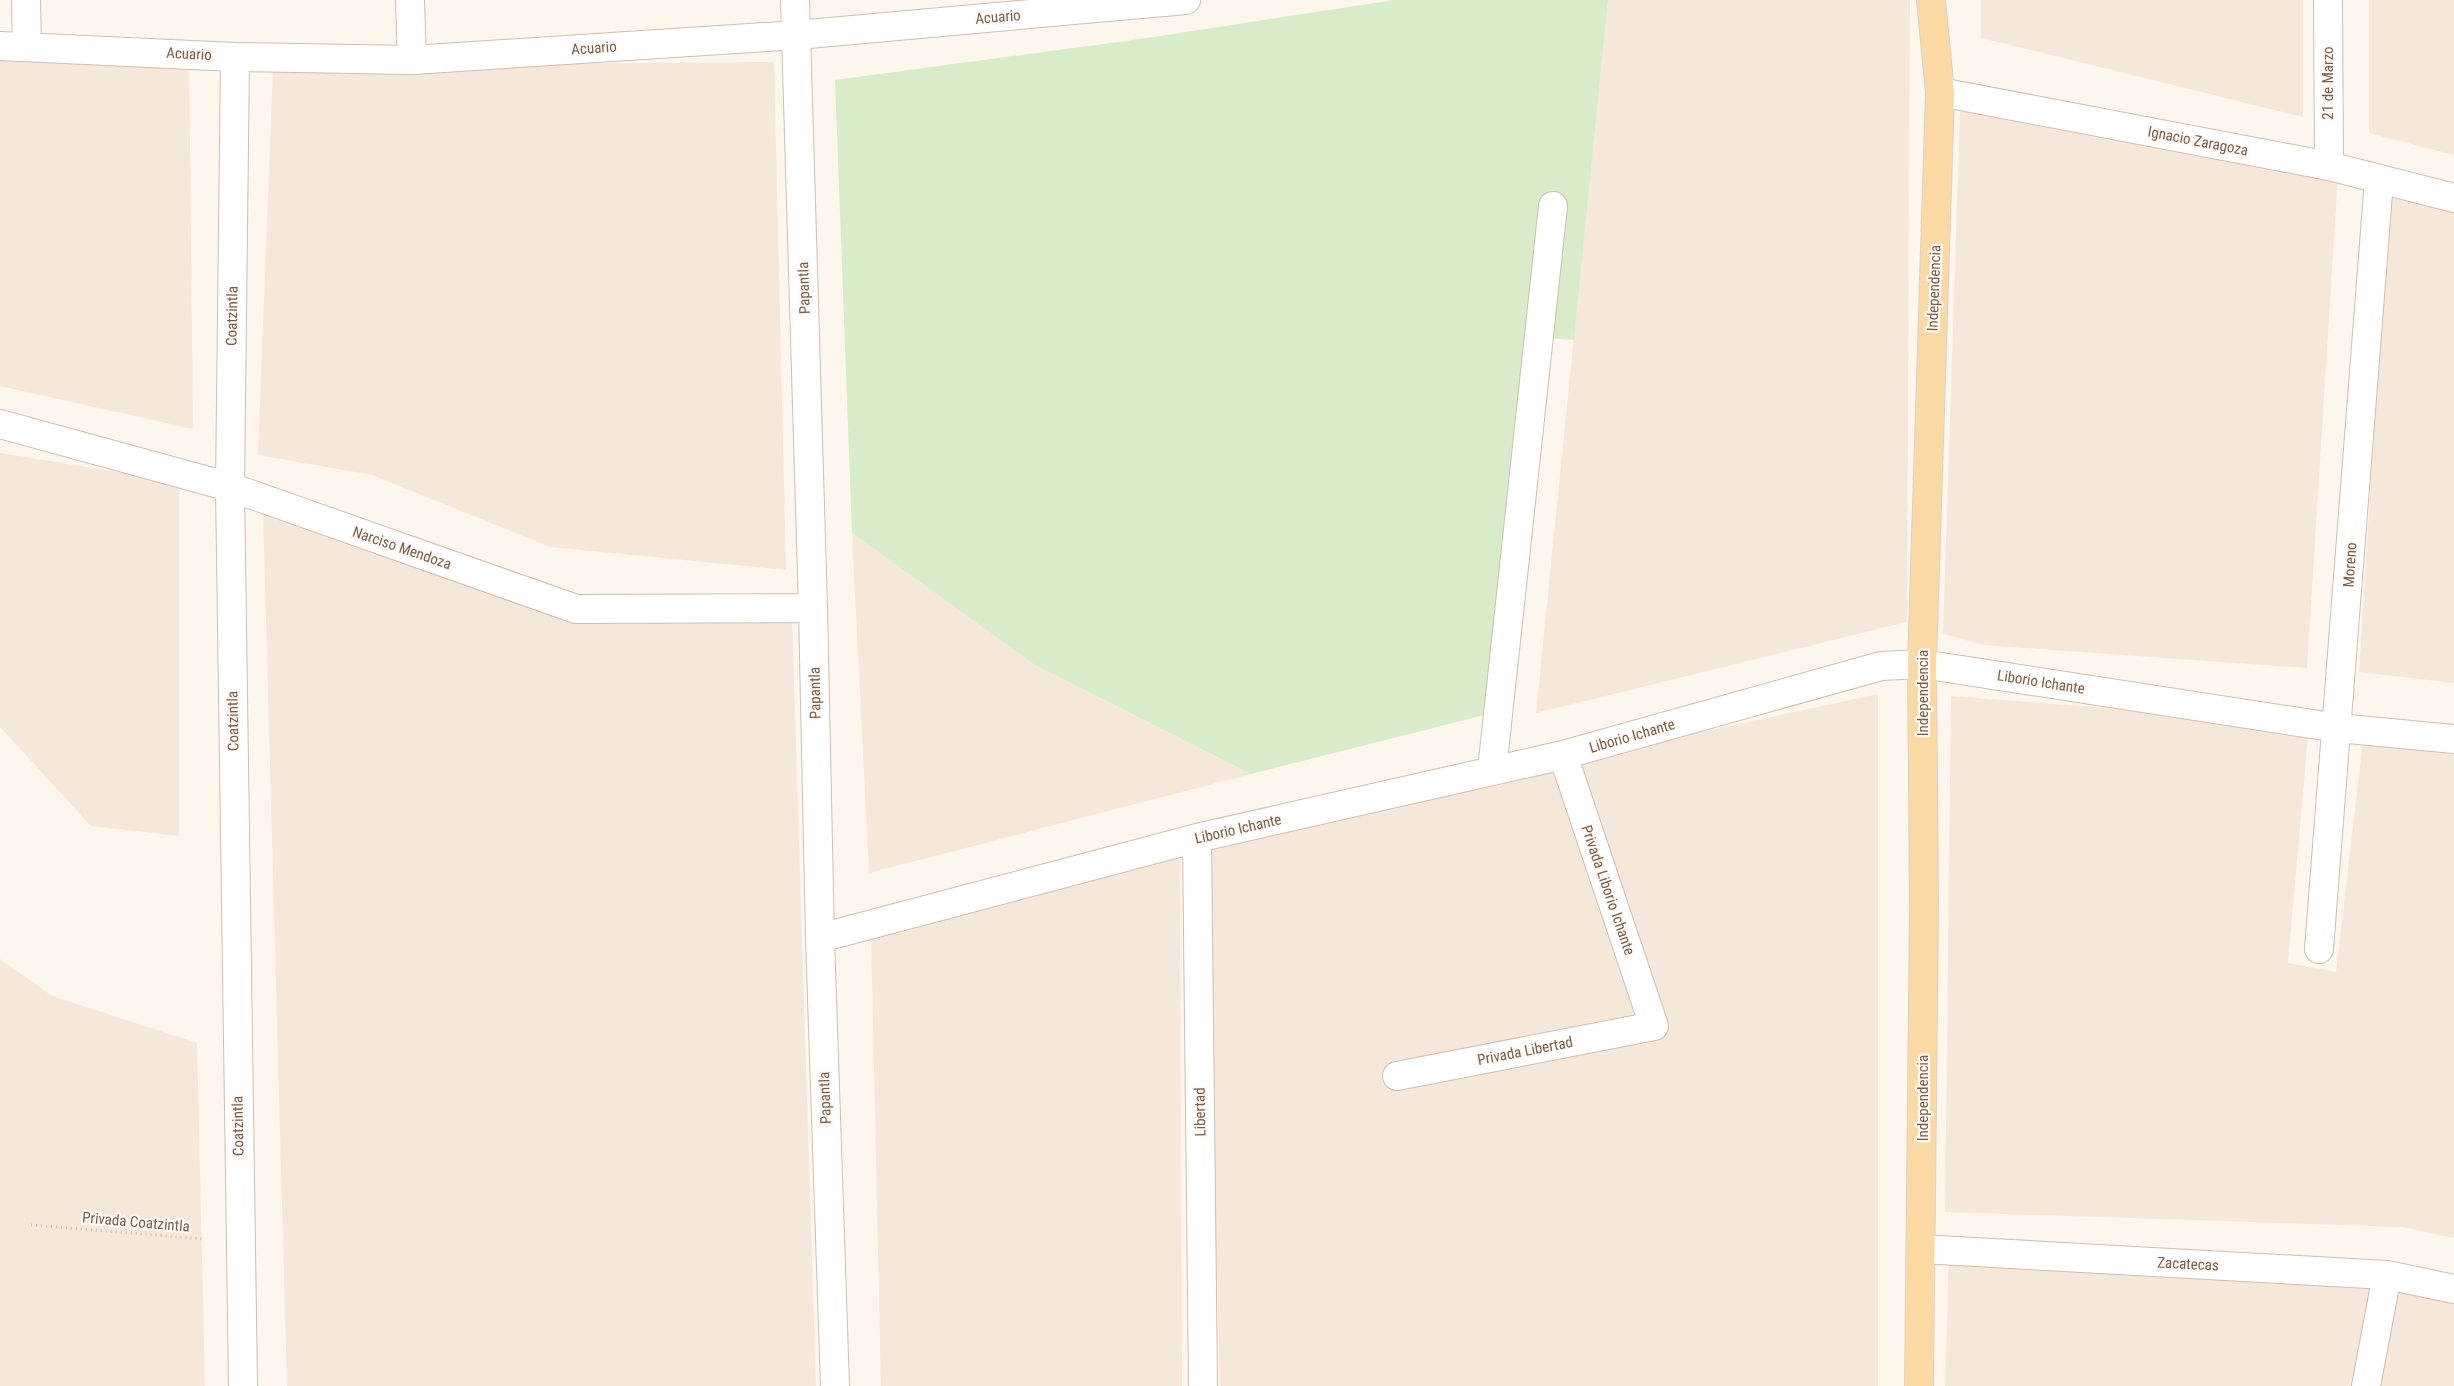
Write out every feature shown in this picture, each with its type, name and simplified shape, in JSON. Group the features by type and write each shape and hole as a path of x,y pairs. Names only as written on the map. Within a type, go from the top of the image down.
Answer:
{"main road":[{"name":"Independencia","path":"1919,1386 1924,906 1922,664 1940,92 1931,0"}],"street":[{"path":"26,0 27,46"},
{"path":"410,0 412,60"},
{"name":"Papantla","path":"795,0 813,608 820,938 835,1386"},
{"name":"21 de Marzo","path":"2328,0 2329,166"},
{"name":"Acuario","path":"0,46 235,57 412,60 797,35 1177,1"},
{"name":"Coatzintla","path":"235,57 230,487 239,1242 243,1386"},
{"name":"Ignacio Zaragoza","path":"1940,92 2329,166 2454,198"},
{"name":"Moreno","path":"2319,949 2338,728 2378,180"},
{"path":"1492,770 1553,206"},
{"name":"Narciso Mendoza","path":"0,424 230,487 576,608 813,608"},
{"name":"Liborio Ichante","path":"820,938 1198,838 1563,755 1881,666 1922,664 2338,728 2454,739"},
{"name":"Privada Liborio Ichante","path":"1563,755 1654,1026"},
{"name":"Libertad","path":"1198,838 1203,1386"},
{"name":"Privada Libertad","path":"1397,1076 1654,1026"},
{"name":"Zacatecas","path":"1921,1249 2387,1275 2454,1289"},
{"path":"2366,1386 2387,1275"}],"path":[{"name":"Privada Coatzintla","path":"31,1226 239,1242"}],"shaded area":[{"path":"1608,0 1910,0 1907,622 1536,713"},
{"path":"1981,0 2303,0 2303,117 1981,38"},
{"path":"2369,0 2454,0 2454,155 2369,133"},
{"path":"0,48 189,50 193,429 0,386"},
{"path":"774,62 786,570 550,547 372,475 258,455 273,66"},
{"path":"1961,81 2338,176 2307,668 1984,645 1943,634"},
{"path":"2389,187 2454,203 2454,683 2359,672"},
{"path":"0,453 179,482 179,836 91,826 0,727"},
{"path":"263,510 565,610 792,617 816,1386 287,1386"},
{"path":"852,533 1035,665 1251,774 869,873"},
{"path":"1878,694 1878,1386 1220,1386 1205,839"},
{"path":"1951,696 2309,724 2288,963 2336,972 2363,741 2454,748 2454,1238 2402,1227 1945,1212"},
{"path":"1180,852 1182,1386 881,1386 871,935"},
{"path":"0,959 52,996 197,1043 205,1386 0,1386"},
{"path":"1949,1248 2406,1284 2454,1297 2454,1386 1945,1386"}],"green space":[{"path":"1394,0 1608,0 1574,340 1533,337 1500,711 1251,774 1035,665 852,533 835,80 1147,38"}]}
